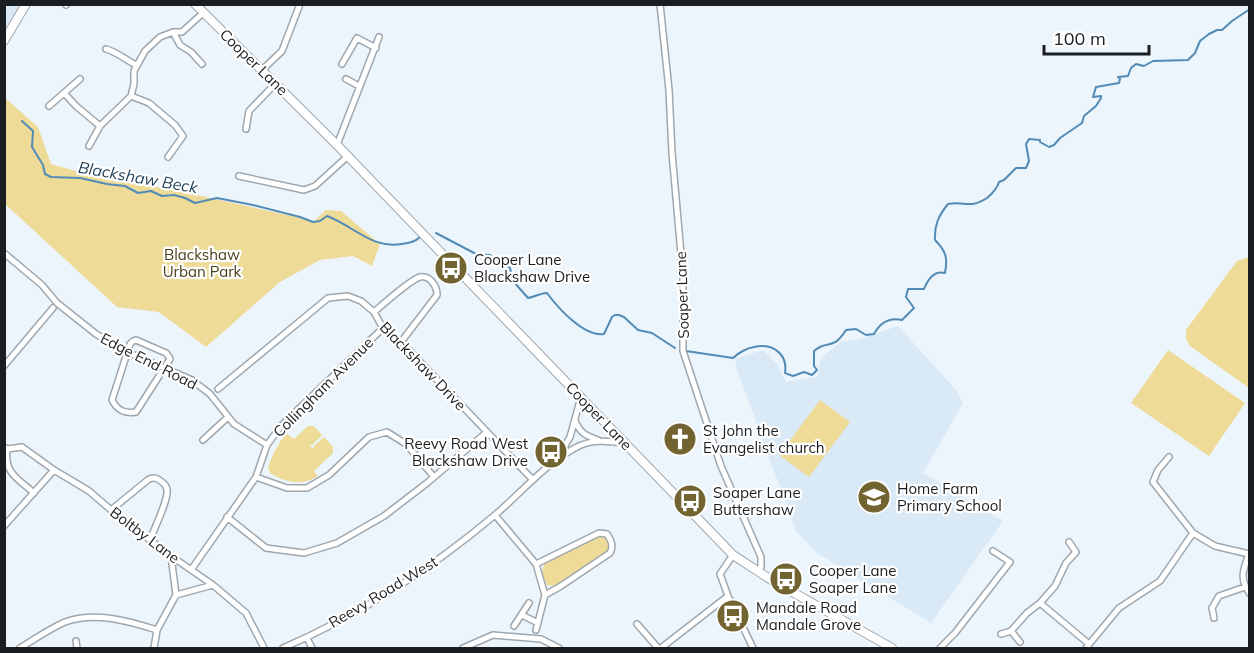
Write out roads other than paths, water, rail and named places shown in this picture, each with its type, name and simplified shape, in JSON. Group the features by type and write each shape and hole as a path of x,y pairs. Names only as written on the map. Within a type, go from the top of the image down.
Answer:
{"main road":[{"path":"4,41 26,4"},
{"name":"Cooper Lane","path":"195,4 348,156 733,555 892,648"}],"street":[{"path":"262,70 282,51 300,4"},
{"name":"Soaper Lane","path":"660,4 683,276 683,351 721,466 760,557 759,572"},
{"path":"89,146 100,126 132,96 134,71 145,51 160,37 173,32 182,32 203,13"},
{"path":"173,32 180,45 191,52 202,64"},
{"path":"337,145 379,37"},
{"path":"342,64 357,38 376,48"},
{"path":"106,49 136,65"},
{"path":"49,106 80,79"},
{"path":"346,79 359,86"},
{"path":"246,129 249,111 276,83"},
{"path":"64,93 100,126"},
{"path":"132,96 149,103 175,125 183,136 168,157"},
{"path":"239,176 304,190 315,186 348,156"},
{"name":"Edge End Road","path":"5,253 42,285 74,318 127,352 192,380 210,393 234,424 267,445"},
{"path":"374,312 418,278 428,278 435,284 437,295 401,342"},
{"name":"Blackshaw Drive","path":"218,389 328,298 348,296 361,301 374,312 383,328 401,342 533,480"},
{"path":"4,366 53,308"},
{"name":"Collingham Avenue","path":"191,570 256,477 267,445 281,426 383,328"},
{"path":"136,340 166,353 170,359 136,412 128,413 116,407 112,400 127,352 130,344 136,340"},
{"path":"556,460 570,437 581,397"},
{"path":"203,440 228,417"},
{"path":"575,421 580,432 602,441"},
{"path":"256,477 287,488 307,488 328,475 369,437 387,432 406,444 434,477"},
{"path":"227,517 266,548 304,553 337,543 393,509 487,432"},
{"path":"556,460 585,443 602,441 626,443"},
{"name":"Boltby Lane","path":"34,493 11,472 5,462 5,448 22,447 89,491 171,556 213,585 246,613 264,648"},
{"path":"1153,482 1158,470 1169,457"},
{"name":"Reevy Road West","path":"283,648 307,638 364,607 429,567 495,515 556,460"},
{"path":"4,526 54,470"},
{"path":"111,510 149,479 158,478 165,485 167,492 150,540"},
{"path":"1145,484 1153,482"},
{"path":"1153,482 1192,533 1215,546 1249,554 1242,571 1245,587 1250,594"},
{"path":"495,515 536,564 545,596 536,630"},
{"path":"536,564 599,533 607,534 610,538 612,545 610,553 545,596"},
{"path":"1040,603 1088,646 1119,608 1160,580 1192,533"},
{"path":"1001,634 1011,631 1055,586 1066,563 1076,552 1069,542"},
{"path":"993,551 1010,562"},
{"path":"733,555 720,574 753,648"},
{"path":"154,648 157,630 176,595 171,556"},
{"path":"940,648 955,633 1014,556"},
{"path":"176,595 213,585"},
{"path":"1214,618 1212,608 1219,596 1245,587"},
{"path":"637,624 659,648 728,596"},
{"path":"514,626 529,603"},
{"path":"522,615 538,623"},
{"path":"20,648 67,621 81,618 106,618 133,622 157,630"},
{"path":"1011,631 1020,642"},
{"path":"463,648 493,636 541,639 559,648"},
{"path":"307,638 312,648"},
{"path":"76,641 77,648"}],"waterway":[{"name":"Blackshaw Beck","path":"686,351 733,358 748,348 761,346 773,348 782,355 785,373 793,376 804,372 812,375 817,370 814,366 814,351 837,341 846,330 856,329 866,335 874,334 885,322 893,319 902,320 914,308 906,297 908,289 924,289 932,276 941,272 945,273 945,255 935,240 935,230 948,204 972,204 981,201 987,198 999,182 1016,168 1026,168 1029,161 1026,144 1029,139 1040,140 1049,147 1054,145 1082,123 1084,116 1096,106 1101,98 1101,96 1093,97 1096,87 1119,83 1118,77 1128,76 1131,68 1136,64 1144,66 1153,61 1188,60 1195,53 1200,41 1209,34 1222,30 1250,9"},
{"name":"Blackshaw Beck","path":"22,121 33,131 32,147 43,165 45,174 51,177 80,178 125,186 138,193 151,191 162,196 174,195 195,203 217,198 253,205 313,222 320,221 327,216 363,236 391,245 405,244 420,237"},
{"name":"Blackshaw Beck","path":"436,233 476,254 490,255 499,264 504,264 510,268 513,281 528,298 547,293 572,320 588,331 604,334 612,317 619,315 638,330 652,333 675,348"}],"place":[{"name":"Cooper Lane Blackshaw Drive","path":"451,268"},
{"name":"St John the Evangelist church","path":"680,439"},
{"name":"Reevy Road West Blackshaw Drive","path":"551,452"},
{"name":"Home Farm Primary School","path":"874,497"},
{"name":"Soaper Lane Buttershaw","path":"690,501"},
{"name":"Cooper Lane Soaper Lane","path":"786,579"},
{"name":"Mandale Road Mandale Grove","path":"733,616"}],"park label":[{"name":"Blackshaw Urban Park","path":"202,262"}]}
